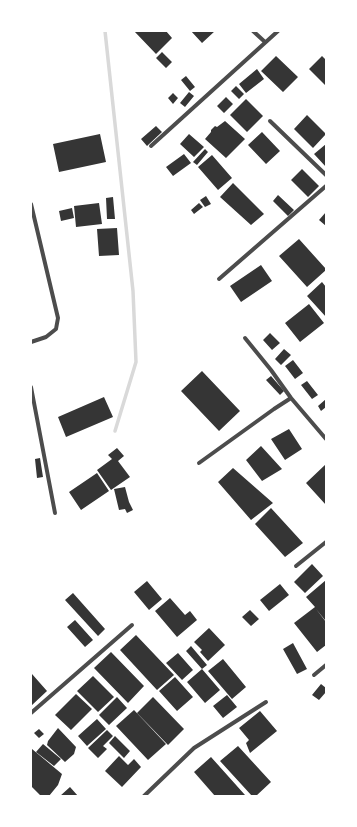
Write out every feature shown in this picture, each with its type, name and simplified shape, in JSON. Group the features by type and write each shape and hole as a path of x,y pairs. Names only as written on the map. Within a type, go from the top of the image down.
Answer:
{"street":[{"path":"253,31 265,42"},
{"path":"151,146 278,31"},
{"path":"270,121 326,175"},
{"path":"219,279 326,186"},
{"path":"31,204 58,318 56,330 46,337 31,342"},
{"path":"245,338 291,398 326,440"},
{"path":"31,387 54,513"},
{"path":"199,463 291,398"},
{"path":"296,566 326,542"},
{"path":"31,713 132,625"},
{"path":"314,675 326,665"},
{"path":"144,796 194,748 266,702"}],"building":[{"path":"134,31 166,31 172,38 156,54"},
{"path":"191,31 215,31 202,43"},
{"path":"162,52 172,62 166,68 156,58"},
{"path":"276,56 298,77 283,92 261,71"},
{"path":"322,56 326,60 326,86 309,69"},
{"path":"257,69 264,79 246,93 239,84"},
{"path":"186,76 195,87 190,91 181,80"},
{"path":"236,86 244,94 239,99 231,91"},
{"path":"189,92 194,96 185,107 180,103"},
{"path":"173,93 178,98 173,104 168,98"},
{"path":"226,97 233,104 224,113 217,106"},
{"path":"246,99 263,116 247,132 230,115"},
{"path":"307,115 326,134 313,148 294,129"},
{"path":"225,121 245,139 226,158 205,139 215,126 217,127"},
{"path":"156,126 162,132 147,146 141,139"},
{"path":"262,132 280,151 266,164 248,145"},
{"path":"100,134 106,162 59,172 53,144"},
{"path":"189,134 204,147 194,157 180,144"},
{"path":"326,144 326,167 314,154"},
{"path":"205,149 208,152 197,165 193,162"},
{"path":"184,154 191,163 173,176 166,167"},
{"path":"212,155 232,178 218,190 198,167"},
{"path":"302,169 319,186 308,197 291,180"},
{"path":"233,183 264,214 251,225 220,197"},
{"path":"278,195 294,210 288,216 273,201"},
{"path":"206,196 211,204 205,207 200,200"},
{"path":"113,197 115,219 107,219 106,198"},
{"path":"99,203 102,224 76,227 74,206"},
{"path":"199,203 203,207 194,214 191,210"},
{"path":"72,208 74,218 61,221 59,211"},
{"path":"326,212 326,226 319,220"},
{"path":"117,228 119,255 99,256 97,229"},
{"path":"299,239 326,269 307,287 279,256"},
{"path":"261,265 272,281 241,302 230,286"},
{"path":"322,282 326,287 326,317 307,296"},
{"path":"309,304 324,323 300,342 285,323"},
{"path":"270,333 280,343 272,350 263,340"},
{"path":"284,349 291,355 281,365 275,359"},
{"path":"293,360 303,373 295,379 285,366"},
{"path":"202,371 240,411 219,431 181,391"},
{"path":"271,376 284,391 280,395 266,380"},
{"path":"307,381 318,395 312,399 301,385"},
{"path":"104,397 113,417 66,437 58,417"},
{"path":"326,399 326,407 321,411 318,406"},
{"path":"289,429 302,449 285,460 271,439"},
{"path":"261,446 282,469 262,481 246,460"},
{"path":"117,448 124,456 118,461 130,477 111,490 97,470 112,459 108,455"},
{"path":"40,458 43,477 37,478 35,459"},
{"path":"326,464 326,505 306,483"},
{"path":"233,468 273,503 251,520 218,482"},
{"path":"97,473 109,491 81,510 69,492"},
{"path":"125,487 133,510 127,513 125,509 119,510 114,489"},
{"path":"271,508 303,543 285,557 255,524"},
{"path":"312,564 323,576 305,593 294,582"},
{"path":"326,580 325,620 316,609 326,622 326,645 317,652 294,623 315,607 306,597"},
{"path":"147,581 162,599 149,610 134,592"},
{"path":"280,584 289,595 269,611 260,600"},
{"path":"73,593 105,629 98,636 65,600"},
{"path":"170,598 185,615 190,611 197,620 177,637 155,611"},
{"path":"250,610 259,619 251,626 242,617"},
{"path":"75,620 93,640 85,647 67,627"},
{"path":"209,628 225,645 208,661 200,652 202,650 194,642"},
{"path":"136,635 174,675 157,690 120,650"},
{"path":"293,643 307,669 297,674 283,649"},
{"path":"191,646 207,665 202,669 186,651"},
{"path":"111,652 144,686 128,703 94,668"},
{"path":"178,653 193,670 182,680 166,663"},
{"path":"223,659 246,687 232,699 208,671"},
{"path":"202,669 220,690 205,703 187,682"},
{"path":"31,674 47,691 31,706"},
{"path":"93,676 114,697 98,712 77,691"},
{"path":"175,677 193,697 177,711 159,691"},
{"path":"321,684 326,688 326,692 319,700 312,695"},
{"path":"76,694 92,709 71,730 55,715"},
{"path":"227,695 237,707 223,718 213,706"},
{"path":"117,697 127,708 109,725 99,715"},
{"path":"153,697 184,729 168,745 137,713"},
{"path":"134,710 166,744 148,760 116,726"},
{"path":"260,711 277,731 250,753 246,743 249,740 239,728"},
{"path":"97,719 106,729 87,746 78,736"},
{"path":"58,728 76,747 74,754 65,762 47,745 48,741"},
{"path":"39,729 44,734 39,738 34,733"},
{"path":"107,730 113,736 103,746 107,749 98,758 88,748"},
{"path":"115,736 130,751 124,758 109,743"},
{"path":"43,744 61,759 54,766 36,752"},
{"path":"238,746 271,782 256,796 252,796 220,761"},
{"path":"32,749 62,774 58,785 49,796 41,796 31,786"},
{"path":"119,756 128,765 134,759 141,767 122,787 105,771"},
{"path":"211,757 245,795 215,796 194,772"},
{"path":"70,787 78,796 60,796"}],"waterway":[{"path":"105,31 133,291 136,362 115,431"}]}
